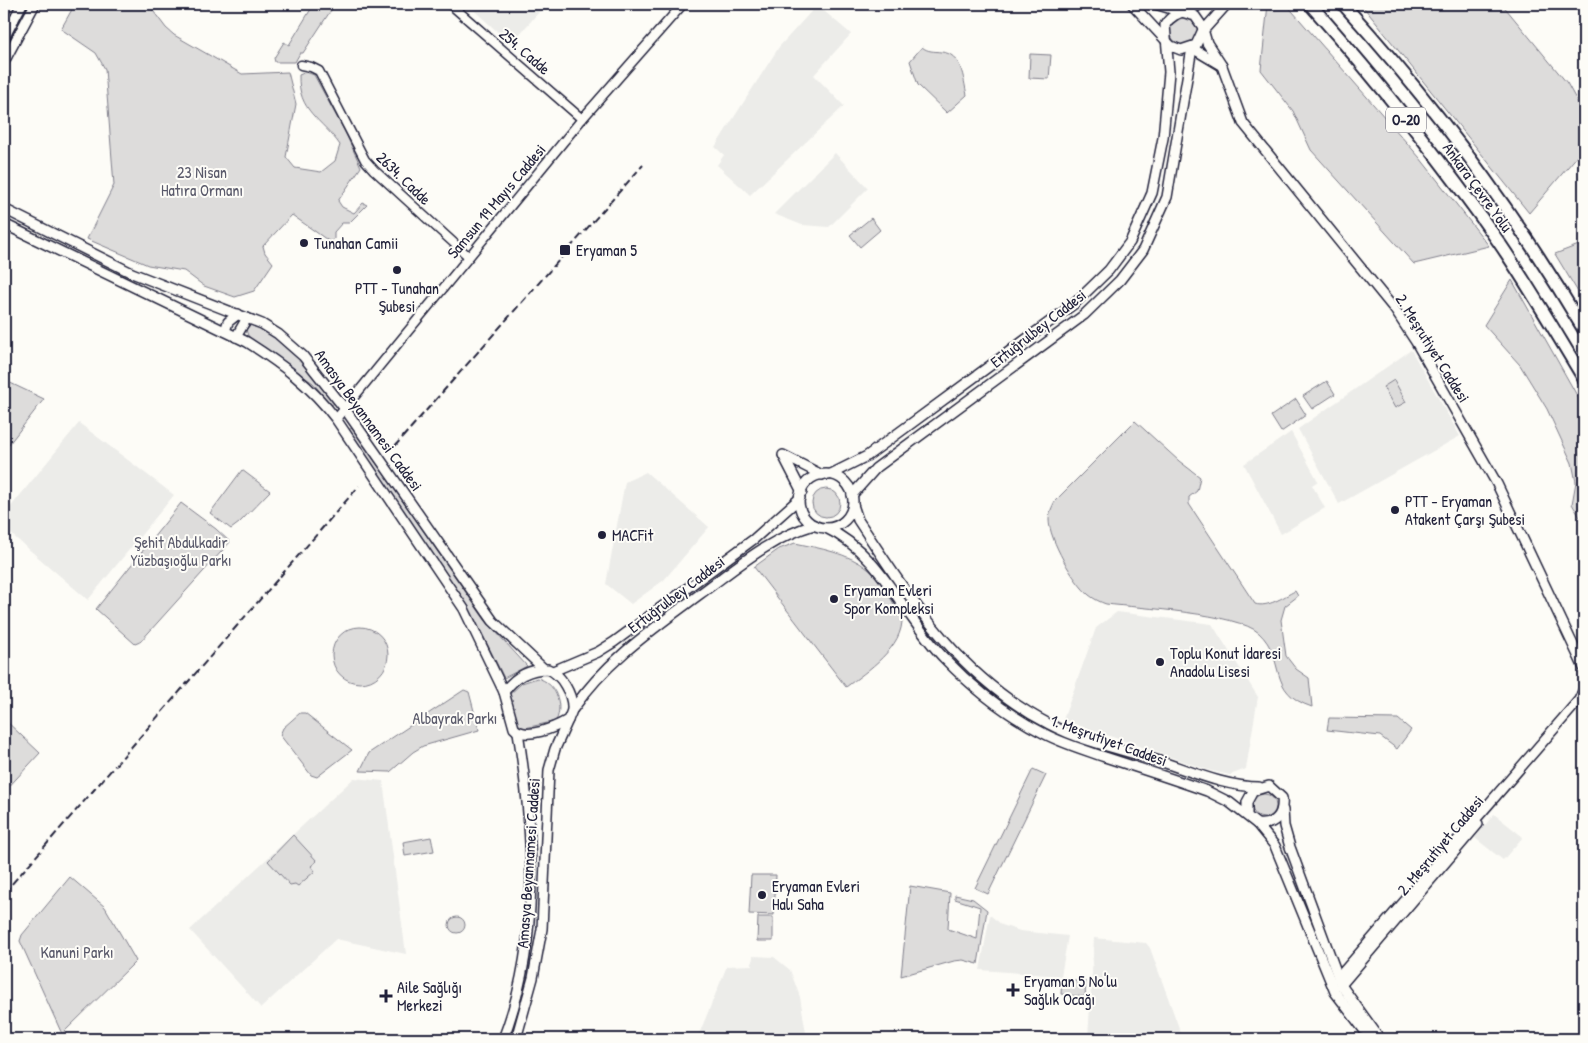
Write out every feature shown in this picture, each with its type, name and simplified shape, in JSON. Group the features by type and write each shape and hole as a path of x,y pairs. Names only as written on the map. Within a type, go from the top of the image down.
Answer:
{"highway":[{"name":"Ankara Çevre Yolu","path":"1310,4 1358,58 1433,153 1497,240 1524,279 1584,380"},
{"name":"Ankara Çevre Yolu","path":"1342,4 1450,131 1520,226 1546,265 1584,330"}],"main road":[{"path":"4,38 22,4"},
{"path":"4,62 36,4"},
{"path":"1132,4 1167,42 1181,50 1192,48 1222,66"},
{"path":"1155,4 1195,16 1199,20 1202,32"},
{"name":"Ertuğrulbey Caddesi","path":"825,475 867,456 1074,304 1109,270 1130,242 1152,193 1163,138 1169,72 1165,24 1173,16 1201,4"},
{"name":"Ertuğrulbey Caddesi","path":"853,500 857,487 876,468 1084,316 1120,280 1143,250 1167,197 1192,48 1200,42 1202,32 1227,4"},
{"name":"2. Meşrutiyet Caddesi","path":"1202,32 1222,66 1243,123 1389,303 1416,342 1498,484 1584,668"},
{"name":"Amasya Beyannamesi Caddesi","path":"4,210 132,273 262,324 292,345 325,381 345,408 493,621 548,670"},
{"name":"Amasya Beyannamesi Caddesi","path":"4,224 225,331 300,379 315,392 336,419 464,609 504,692"},
{"path":"225,331 228,322 238,314"},
{"path":"236,337 247,318"},
{"path":"782,455 825,475 844,482 853,500 851,512 841,524 826,528 814,525 803,515 801,495 782,455"},
{"path":"801,495 809,481 825,475"},
{"name":"Ertuğrulbey Caddesi","path":"548,670 598,652 614,642 754,539 801,495"},
{"name":"1. Meşrutiyet Caddesi","path":"853,500 858,520 934,630 970,668 1015,704 1050,724 1077,736 1229,782 1262,786"},
{"name":"Ertuğrulbey Caddesi","path":"573,709 594,680 625,650 770,543 814,525"},
{"name":"1. Meşrutiyet Caddesi","path":"826,528 848,540 862,553 877,569 925,637 943,658 984,696 1009,713 1057,740 1206,790 1229,802 1247,816"},
{"path":"535,670 548,670 563,682 568,692 573,709 568,720 543,730 524,734 518,732 514,728 504,692 513,680 535,670"},
{"name":"2. Meşrutiyet Caddesi","path":"1340,982 1579,700 1584,689"},
{"name":"Amasya Beyannamesi Caddesi","path":"516,1039 533,978 542,929 549,770 555,749 568,720"},
{"name":"Amasya Beyannamesi Caddesi","path":"503,1039 521,979 528,934 530,902 531,860 528,803 518,732"},
{"path":"1371,1039 1335,992 1275,846 1257,824 1247,816 1249,796 1262,786 1269,786 1282,798 1284,826 1290,847 1340,982 1380,1039"},
{"path":"1257,824 1272,823 1277,819 1283,807"}],"street":[{"name":"254. Cadde","path":"450,4 582,119"},
{"name":"Samsun 19 Mayıs Caddesi","path":"336,419 582,119 683,4"},
{"name":"2634. Cadde","path":"301,65 319,71 365,160 468,256"}],"shaded area":[{"path":"467,4 546,4 511,44"},
{"path":"817,5 851,34 814,75 844,106 750,195 717,165 724,155 715,147 779,47"},
{"path":"835,153 868,188 829,227 802,225 774,214"},
{"path":"1411,350 1460,436 1339,504 1298,429"},
{"path":"79,423 174,495 88,600 4,528 4,515"},
{"path":"1291,432 1318,481 1312,485 1325,508 1281,534 1244,464"},
{"path":"646,472 709,527 664,580 631,604 606,584 625,482"},
{"name":"Toplu Konut İdaresi Anadolu Lisesi","path":"1117,612 1212,624 1258,697 1246,769 1230,775 1211,771 1063,720 1096,628"},
{"path":"354,778 383,781 406,954 336,939 261,1008 190,930"},
{"path":"1494,814 1523,837 1503,860 1475,838"},
{"path":"990,915 1002,925 1020,931 1068,936 1061,976 980,970"},
{"path":"1094,938 1146,943 1150,948 1183,1039 1088,1039"},
{"path":"753,956 774,957 790,970 800,997 807,1039 697,1039 727,966 752,965"}],"green space":[{"name":"23 Nisan Hatıra Ormanı","path":"75,4 148,4 166,28 174,35 242,74 288,72 296,104 286,157 295,168 321,172 335,161 340,145 312,114 302,98 299,75 306,72 314,75 345,132 361,167 338,201 342,207 354,213 363,203 367,205 349,223 342,223 334,232 334,239 330,242 292,215 263,246 265,253 273,263 254,291 235,297 204,286 184,271 148,265 87,239 114,185 105,69 96,53 61,29"},
{"path":"314,4 335,4 295,62 275,62 274,58 284,42 289,45"},
{"path":"1268,4 1286,4 1420,158 1489,246 1414,264 1311,150 1293,111 1261,70"},
{"path":"1361,4 1502,4 1567,83 1584,114 1584,148 1529,213"},
{"path":"1184,17 1194,21 1198,31 1194,41 1184,45 1174,41 1170,31 1174,21"},
{"path":"922,47 929,51 948,53 957,62 963,74 967,95 947,113 918,85 910,61"},
{"path":"1030,54 1051,55 1049,79 1029,78"},
{"path":"871,218 880,230 860,247 850,235"},
{"path":"1584,243 1584,302 1555,254"},
{"path":"1512,280 1584,408 1584,524 1572,504 1576,482 1572,463 1547,409 1520,365 1484,325"},
{"path":"254,325 267,331 289,348 309,369 335,403 331,405 313,383 249,338 246,330 249,326"},
{"path":"4,380 44,399 9,444 4,440"},
{"path":"1394,380 1406,402 1395,408 1383,387"},
{"path":"1327,381 1335,394 1312,409 1303,396"},
{"path":"1296,399 1306,415 1281,432 1271,416"},
{"path":"1135,421 1179,461 1200,477 1197,491 1189,497 1189,504 1255,604 1270,603 1295,591 1298,596 1285,606 1281,620 1286,656 1296,669 1309,678 1312,707 1298,701 1288,693 1282,684 1273,653 1259,633 1247,626 1210,616 1106,604 1089,595 1083,589 1063,560 1050,528 1049,517 1055,501"},
{"path":"352,428 485,620 527,666 504,678 469,607 348,430"},
{"path":"242,470 270,491 231,529 210,513"},
{"path":"826,489 836,493 840,503 836,513 826,517 816,513 812,503 816,493"},
{"name":"Şehit Abdulkadir Yüzbaşıoğlu Parkı","path":"181,503 230,542 140,642 135,644 96,609"},
{"name":"Eryaman Evleri Spor Kompleksi","path":"795,543 843,555 860,563 878,579 902,617 901,628 891,648 873,666 846,687 754,567 779,549"},
{"path":"360,627 371,629 380,635 386,644 388,655 386,666 380,675 371,681 360,683 349,681 340,675 334,666 332,655 334,644 340,635 349,629"},
{"path":"537,678 549,684 553,689 558,701 558,714 556,721 525,728 517,724 509,695 522,683"},
{"name":"Albayrak Parkı","path":"464,690 469,692 479,730 423,746 390,772 360,771 369,753"},
{"path":"300,713 305,713 352,750 317,777 311,775 280,735 283,728"},
{"path":"1329,718 1398,719 1411,730 1397,749 1380,736 1327,730"},
{"path":"4,719 40,753 4,792"},
{"path":"1033,769 1046,775 988,894 975,888"},
{"path":"1264,794 1269,795 1275,801 1275,811 1269,817 1264,818 1259,817 1253,811 1252,806 1253,801 1259,795"},
{"path":"293,835 317,861 311,866 315,871 298,886 295,884 290,885 268,861"},
{"path":"431,837 434,851 405,856 403,842"},
{"name":"Eryaman Evleri Halı Saha","path":"751,875 776,875 774,915 749,914"},
{"name":"Kanuni Parkı","path":"70,877 105,907 136,961 62,1034 20,941 22,935"},
{"path":"910,886 950,893 948,929 977,939 980,907 955,899 955,895 973,899 987,910 978,964 963,960 954,961 901,976"},
{"path":"457,917 463,919 465,925 463,931 457,933 451,931 449,925 451,919"},
{"path":"758,917 773,917 773,941 757,941"},
{"path":"1062,980 1086,982 1085,997 1061,994"}],"railway":[{"path":"394,447 643,165"},
{"path":"4,893 359,486"}],"place":[{"name":"Tunahan Camii","path":"304,243"},
{"name":"Eryaman 5","path":"565,250"},
{"name":"PTT - Tunahan Şubesi","path":"397,270"},
{"name":"PTT - Eryaman Atakent Çarşı Şubesi","path":"1395,510"},
{"name":"MACFit","path":"602,535"},
{"name":"Eryaman Evleri Spor Kompleksi","path":"834,599"},
{"name":"Toplu Konut İdaresi Anadolu Lisesi","path":"1160,662"},
{"name":"Eryaman Evleri Halı Saha","path":"762,895"},
{"name":"Eryaman 5 No'lu Sağlık Ocağı","path":"1013,990"},
{"name":"Aile Sağlığı Merkezi","path":"386,996"}]}
